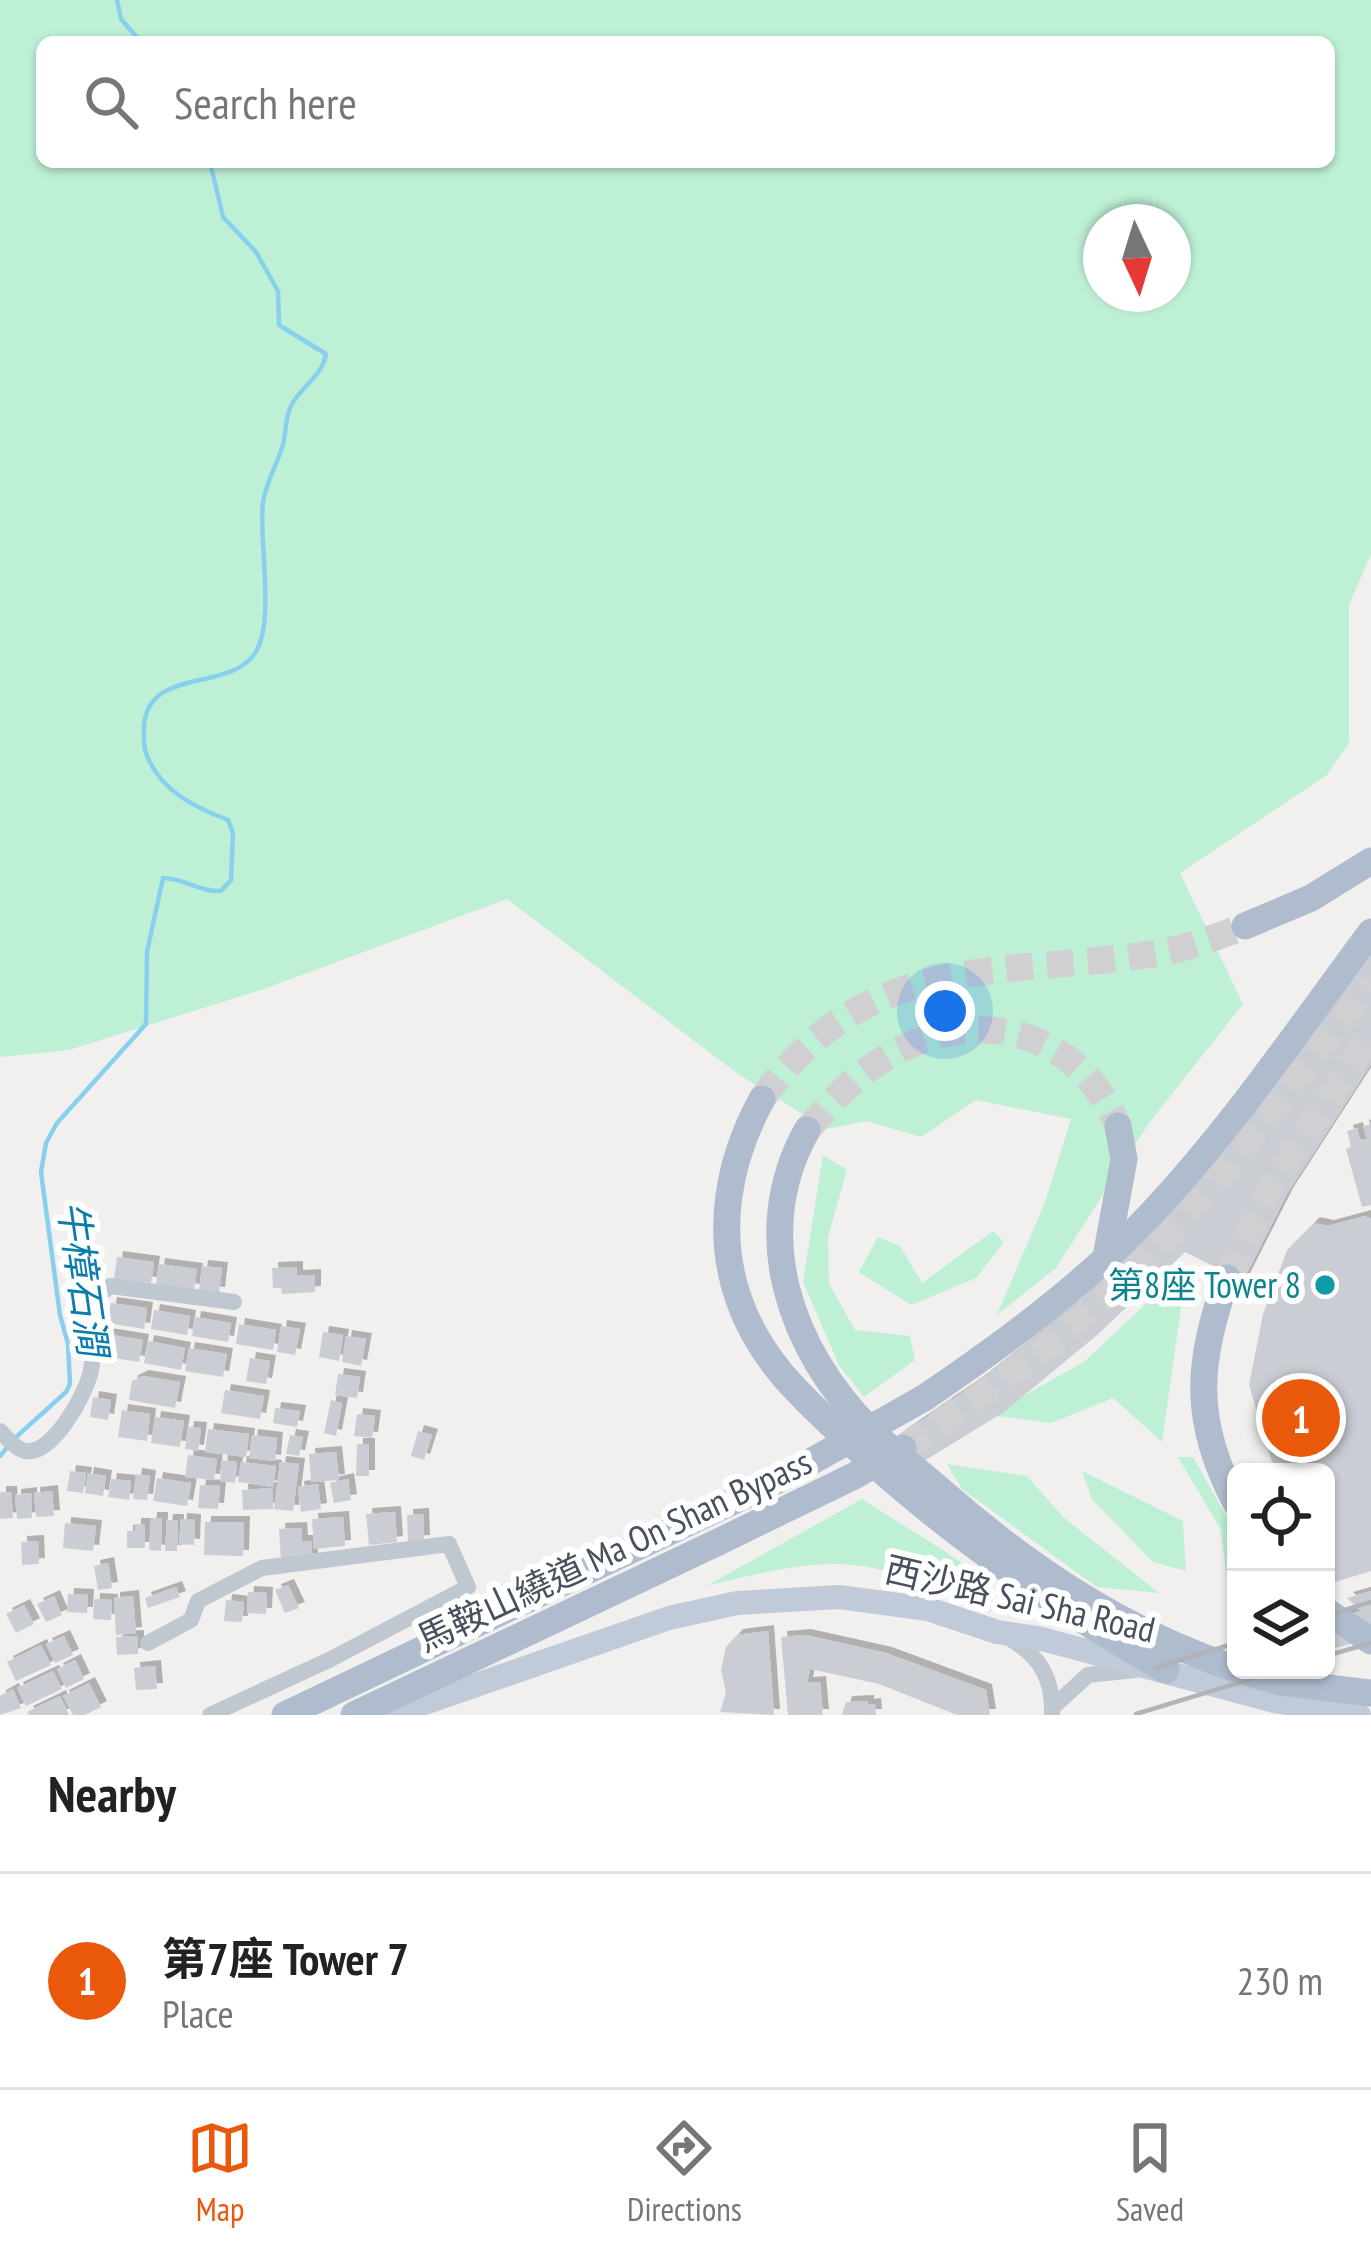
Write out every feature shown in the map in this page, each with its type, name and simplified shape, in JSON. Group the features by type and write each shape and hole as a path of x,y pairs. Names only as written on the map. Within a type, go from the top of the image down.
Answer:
{"main road":[{"path":"1245,926 1311,898 1371,861"},
{"name":"馬鞍山繞道 Ma On Shan Bypass","path":"285,1715 782,1478 887,1422 973,1364 1068,1292 1211,1148 1371,932"},
{"path":"763,1099 735,1161 727,1228 738,1299 771,1363 805,1401 935,1517 1040,1594 1166,1670"},
{"path":"1106,1257 1124,1159 1118,1126"},
{"path":"807,1130 783,1191 782,1279 808,1344 848,1405 966,1513 1062,1586 1133,1627 1227,1666"},
{"path":"1227,1278 1213,1316 1202,1389 1211,1451 1227,1484"},
{"name":"馬鞍山繞道 Ma On Shan Bypass","path":"354,1715 854,1476 903,1448"},
{"name":"西沙路 Sai Sha Road","path":"390,1715 632,1628 737,1603 820,1597 869,1598 928,1609 997,1632 1038,1638 1274,1701 1359,1715"},
{"path":"1335,1617 1371,1641"},
{"path":"1268,1679 1371,1693"}],"street":[{"path":"0,1432 30,1451 44,1446 64,1424 85,1390 91,1371 95,1304 110,1286 234,1302"},
{"path":"148,1643 191,1620 198,1601 262,1568 448,1544 468,1587 329,1660 210,1715"},
{"path":"997,1632 1039,1660 1053,1711"},
{"path":"1053,1711 1075,1684 1096,1672 1166,1670"}],"green space":[{"path":"0,0 1371,0 1371,554 1349,605 1349,743 1327,775 1180,873 1243,1004 1149,1123 1056,1268 997,1315 1045,1202 1071,1119 976,1100 921,1137 867,1121 827,1129 738,1074 507,899 261,990 69,1050 0,1057"},
{"path":"823,1155 847,1170 828,1237 829,1284 855,1330 910,1336 915,1360 864,1397 839,1365 803,1282"},
{"path":"993,1231 1004,1242 976,1278 911,1305 859,1272 878,1237 900,1246 922,1283"},
{"path":"1187,1265 1162,1442 1113,1398 1051,1423 990,1415 1085,1361"},
{"path":"1178,1457 1193,1457 1227,1518 1227,1576 1220,1528"},
{"path":"947,1464 1027,1476 1063,1517 1159,1593 1097,1587 962,1489"},
{"path":"1082,1471 1183,1521 1186,1571 1153,1562 1092,1499"},
{"path":"862,1499 966,1565 970,1595 889,1571 839,1564 789,1568 706,1586"}],"building":[{"path":"1371,948 1371,1064 1287,1194 1243,1281 1185,1252 1096,1336 1004,1412 916,1466 899,1436 982,1379 1077,1303 1170,1210"},
{"path":"1371,1124 1371,1205 1362,1207 1346,1149 1351,1147 1347,1131 1357,1128 1360,1140 1367,1139 1363,1126"},
{"path":"1365,1216 1371,1219 1371,1571 1335,1582 1335,1463 1272,1463 1249,1385 1263,1314 1287,1250 1314,1223 1328,1226"},
{"path":"117,1257 154,1262 151,1283 114,1279"},
{"path":"159,1264 197,1269 194,1290 156,1285"},
{"path":"202,1266 222,1268 219,1293 199,1291"},
{"path":"297,1267 297,1276 315,1275 315,1292 282,1294 281,1288 273,1288 272,1268"},
{"path":"111,1303 147,1308 144,1329 107,1323"},
{"path":"154,1310 190,1316 187,1335 151,1329"},
{"path":"195,1317 231,1323 228,1342 192,1336"},
{"path":"239,1324 276,1330 273,1350 236,1344"},
{"path":"281,1326 300,1329 295,1355 277,1352"},
{"path":"323,1332 343,1335 339,1361 319,1357"},
{"path":"105,1334 143,1340 139,1362 101,1356"},
{"path":"346,1336 366,1339 361,1366 342,1362"},
{"path":"148,1341 185,1348 181,1370 144,1363"},
{"path":"189,1348 227,1354 223,1377 185,1371"},
{"path":"250,1358 270,1361 266,1384 246,1381"},
{"path":"338,1374 360,1377 357,1398 335,1395"},
{"path":"143,1376 180,1382 175,1408 129,1400 132,1381"},
{"path":"225,1390 264,1396 260,1419 221,1413"},
{"path":"93,1397 111,1400 108,1420 90,1417"},
{"path":"331,1400 342,1403 336,1436 324,1433"},
{"path":"275,1408 300,1411 297,1427 273,1423"},
{"path":"122,1410 150,1414 147,1441 118,1437"},
{"path":"357,1414 375,1416 372,1438 354,1436"},
{"path":"155,1417 184,1421 180,1447 151,1443"},
{"path":"188,1427 201,1428 198,1451 185,1449"},
{"path":"208,1429 249,1434 246,1457 205,1452"},
{"path":"418,1431 432,1435 424,1460 411,1456"},
{"path":"252,1435 277,1438 275,1461 249,1458"},
{"path":"290,1435 303,1437 299,1456 286,1454"},
{"path":"357,1444 369,1444 369,1476 356,1476"},
{"path":"336,1452 339,1480 311,1482 309,1454"},
{"path":"188,1455 217,1459 214,1480 185,1477"},
{"path":"222,1460 237,1462 235,1483 220,1481"},
{"path":"241,1462 276,1466 273,1487 238,1482"},
{"path":"280,1462 299,1464 293,1511 274,1509"},
{"path":"70,1471 86,1473 83,1493 67,1491"},
{"path":"88,1473 106,1476 103,1496 85,1493"},
{"path":"136,1474 150,1476 147,1500 133,1499"},
{"path":"157,1478 191,1483 187,1506 153,1501"},
{"path":"111,1479 131,1481 129,1500 108,1497"},
{"path":"348,1479 351,1500 334,1503 330,1483"},
{"path":"318,1484 321,1509 301,1512 298,1487"},
{"path":"200,1485 220,1486 218,1509 198,1508"},
{"path":"272,1488 273,1509 243,1510 242,1490"},
{"path":"52,1491 54,1516 36,1517 34,1493"},
{"path":"0,1492 11,1492 13,1518 0,1519"},
{"path":"31,1493 32,1518 17,1519 15,1495"},
{"path":"395,1512 397,1542 369,1545 366,1514"},
{"path":"423,1514 424,1541 408,1542 407,1515"},
{"path":"343,1517 345,1546 314,1549 312,1519"},
{"path":"151,1518 162,1518 161,1551 149,1550"},
{"path":"181,1519 195,1520 194,1545 179,1544"},
{"path":"167,1520 178,1520 177,1551 165,1551"},
{"path":"205,1522 244,1522 243,1556 204,1555"},
{"path":"65,1523 96,1526 93,1551 63,1548"},
{"path":"135,1524 145,1524 145,1548 127,1548 127,1531 135,1531"},
{"path":"301,1528 302,1541 311,1541 312,1559 281,1561 279,1529"},
{"path":"38,1541 39,1564 22,1565 21,1542"},
{"path":"108,1563 112,1588 98,1590 94,1566"},
{"path":"288,1585 299,1608 285,1613 275,1590"},
{"path":"176,1587 180,1597 148,1608 145,1598"},
{"path":"1371,1591 1371,1638 1335,1648 1335,1618 1361,1611 1347,1598"},
{"path":"248,1592 267,1593 266,1614 247,1613"},
{"path":"68,1594 88,1595 87,1613 67,1612"},
{"path":"54,1596 62,1615 46,1622 37,1604"},
{"path":"133,1596 136,1633 116,1635 114,1598"},
{"path":"94,1599 112,1600 111,1620 93,1619"},
{"path":"226,1600 244,1602 242,1622 224,1621"},
{"path":"24,1605 34,1624 16,1633 6,1614"},
{"path":"768,1631 774,1715 720,1712 726,1692 721,1670 726,1647 737,1635"},
{"path":"805,1635 886,1653 986,1690 990,1715 957,1715 879,1684 810,1669 807,1683 820,1682 823,1715 788,1715 781,1637"},
{"path":"64,1636 73,1655 55,1663 46,1644"},
{"path":"138,1636 138,1654 117,1655 116,1637"},
{"path":"41,1645 51,1665 16,1681 7,1662"},
{"path":"75,1660 84,1679 66,1688 57,1669"},
{"path":"155,1666 157,1689 136,1690 134,1668"},
{"path":"53,1671 62,1689 26,1706 17,1688"},
{"path":"89,1683 101,1707 73,1715 63,1696"},
{"path":"13,1689 21,1708 0,1715 0,1696"},
{"path":"60,1696 69,1715 27,1712"},
{"path":"868,1701 868,1705 875,1704 876,1715 842,1715 846,1702"}],"waterway":[{"name":"牛樟石澗","path":"117,0 121,19 136,36"},
{"name":"牛樟石澗","path":"15,1438 70,1384 41,1172 46,1143 57,1123 146,1024 147,952 163,878 221,891 231,880 233,833 228,820 191,803 152,766 144,746 149,708 173,688 225,674 253,656 264,625 264,495 283,445 291,406 326,354 279,325 278,291 256,252 223,217 211,168"},
{"name":"牛樟石澗","path":"0,1456 9,1445"}],"tunnel":[{"path":"762,1099 803,1051 847,1016 892,993 991,971 1158,953 1245,926"},
{"path":"903,1448 1039,1353 1122,1282 1235,1158 1371,982"},
{"path":"807,1130 873,1066 908,1046 943,1034 978,1030 1013,1033 1045,1045 1074,1064 1099,1091 1118,1126"},
{"path":"1227,1278 1272,1184 1371,1034"}],"railway":[{"path":"1335,1613 1371,1602"},
{"path":"1335,1653 1371,1643"},
{"path":"1155,1668 1227,1646"},
{"path":"1136,1714 1251,1679"}],"place":[{"name":"第8座 Tower 8","path":"1325,1285"},
{"name":"第7座 Tower 7","path":"1301,1418"}]}
